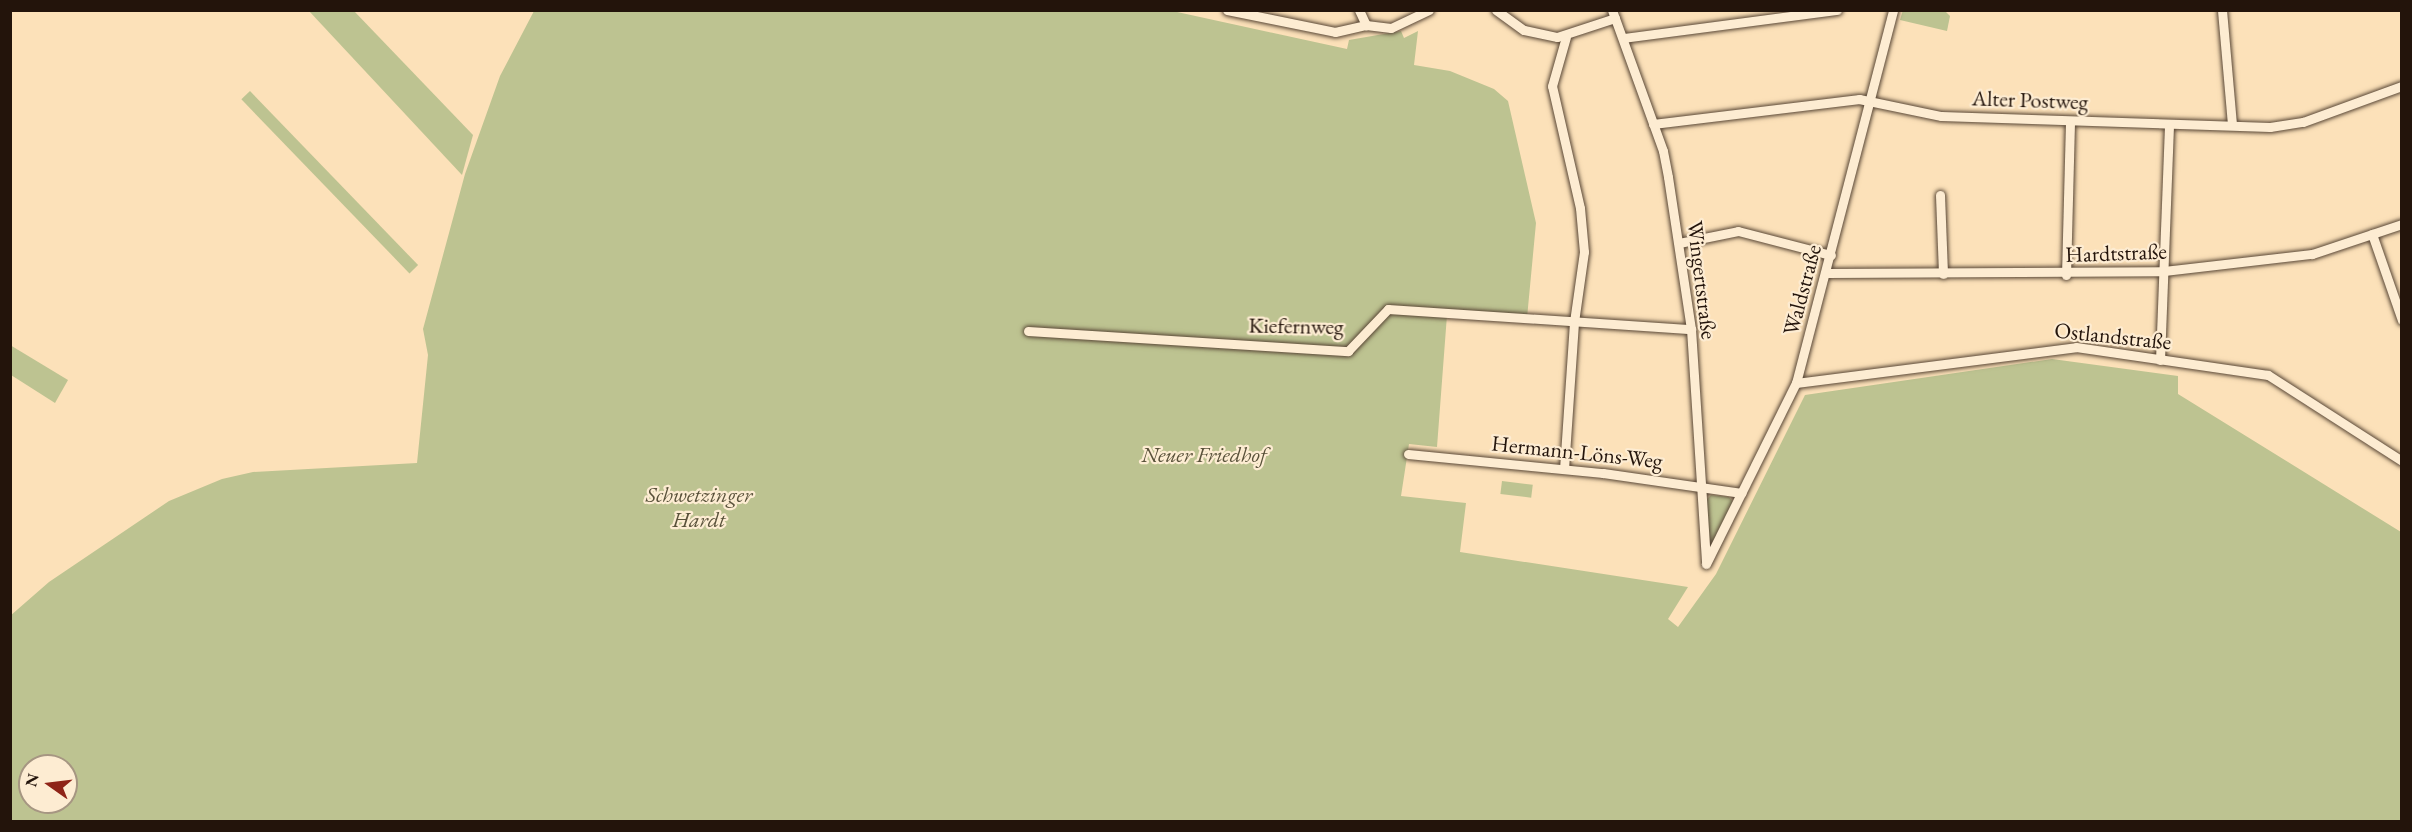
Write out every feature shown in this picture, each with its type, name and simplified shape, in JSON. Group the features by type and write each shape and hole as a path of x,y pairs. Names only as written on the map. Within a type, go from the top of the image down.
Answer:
{"street":[{"path":"1227,10 1335,32 1366,25 1391,28 1429,10"},
{"path":"1359,10 1366,25"},
{"path":"1496,10 1524,30 1566,37 1613,14"},
{"path":"1623,38 1837,10"},
{"name":"Waldstraße","path":"1706,564 1796,383 1827,273 1893,10"},
{"path":"2222,10 2232,125"},
{"name":"Wingertstraße","path":"1613,14 1663,151 1679,243 1690,329 1706,564"},
{"path":"1564,469 1574,322 1584,230 1551,86 1566,37"},
{"name":"Alter Postweg","path":"1653,124 1871,100 1941,116 2169,124 2232,125 2302,122 2402,86"},
{"path":"2066,274 2070,121"},
{"path":"2160,360 2169,124"},
{"path":"1940,195 1943,274"},
{"name":"Hardtstraße","path":"1827,273 2066,274 2164,271 2312,254 2402,224"},
{"path":"1679,243 1738,231 1831,255"},
{"path":"2372,234 2402,320"},
{"name":"Kiefernweg","path":"1028,331 1348,351 1388,309 1690,329"},
{"name":"Ostlandstraße","path":"1796,383 2050,347 2160,360 2284,381 2402,460"},
{"name":"Hermann-Löns-Weg","path":"1408,454 1564,469 1742,493"}],"green space":[{"name":"Schwetzinger Hardt","path":"1168,10 1347,49 1349,40 1401,31 1404,38 1418,31 1414,65 1450,71 1494,89 1508,101 1536,223 1527,318 1447,315 1437,447 1409,444 1401,496 1466,503 1460,552 1688,587 1668,619 1678,627 1716,574 1805,395 2052,359 2178,376 2178,394 2401,532 2401,821 11,821 10,616 49,582 169,501 222,479 253,472 417,463 428,355 423,329 465,174 500,76 534,11"},
{"path":"1903,10 1945,11 1950,16 1947,31 1900,20"},
{"path":"309,11 354,11 473,135 462,175"},
{"path":"250,91 418,265 409,273 241,99"},
{"path":"10,345 68,380 55,403 11,375"},
{"path":"1502,481 1533,485 1531,498 1500,494"},
{"path":"1711,495 1729,497 1733,502 1709,550 1706,500"}],"park label":[{"name":"Neuer Friedhof","path":"1204,455"}]}
